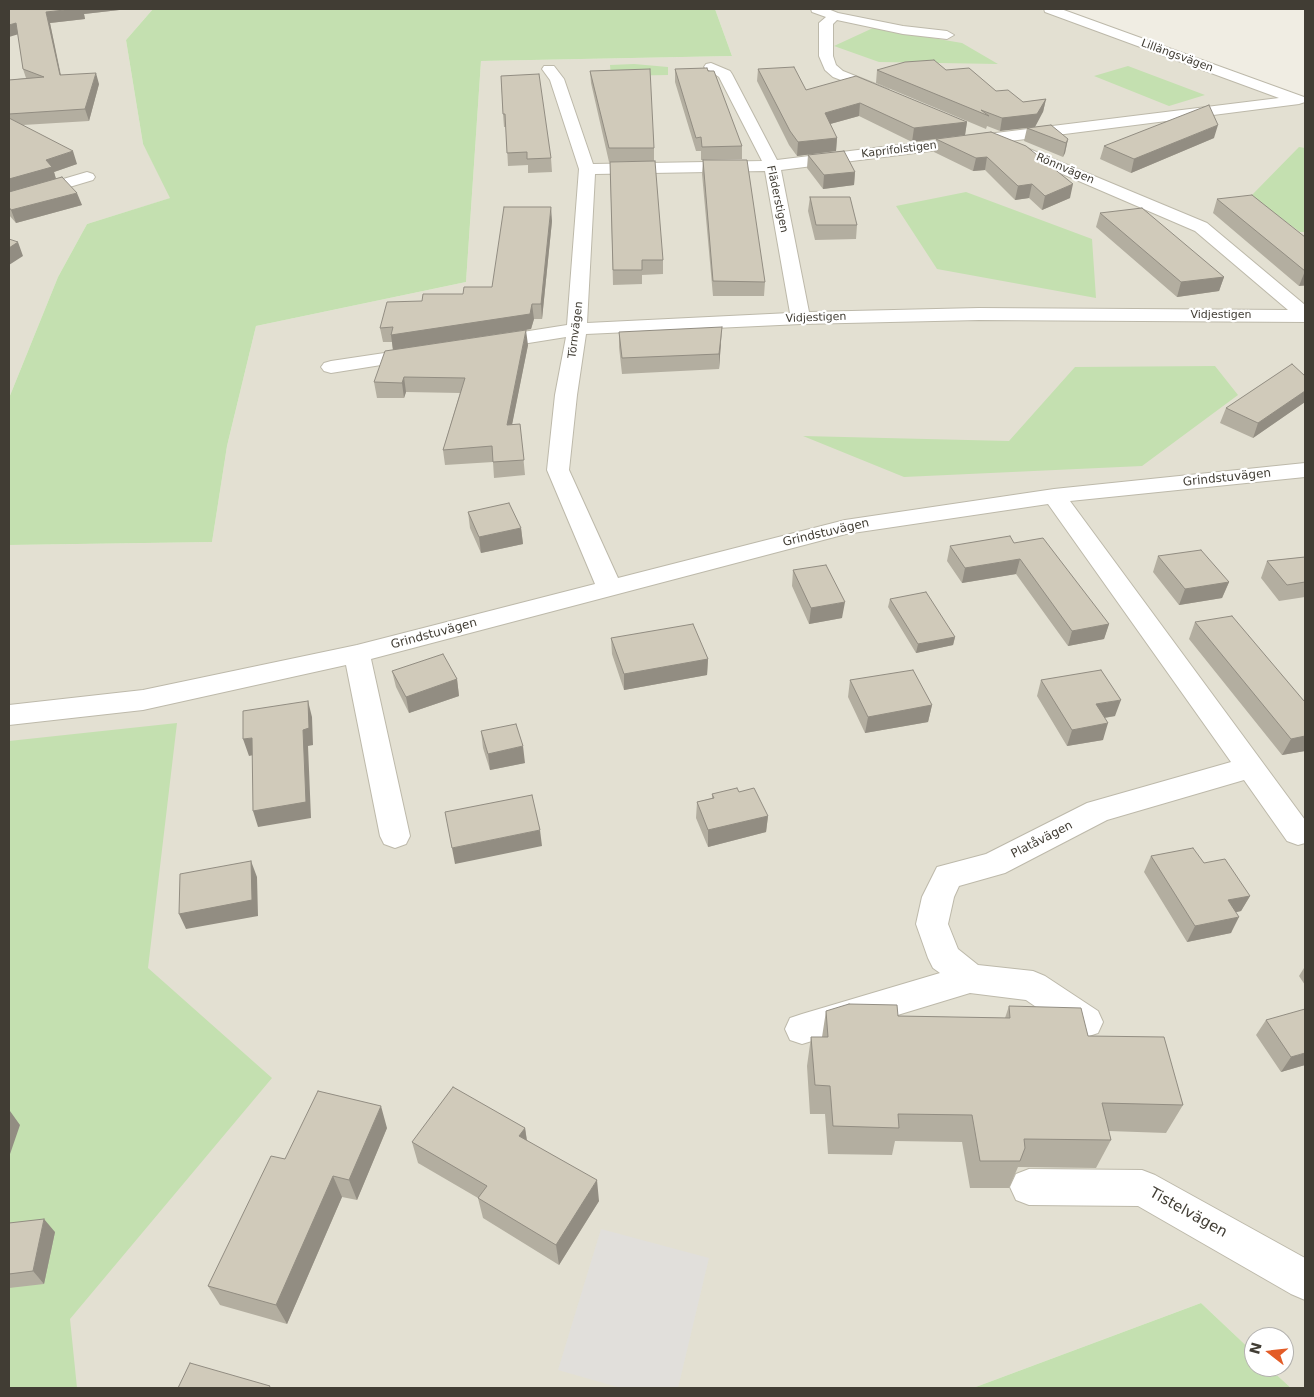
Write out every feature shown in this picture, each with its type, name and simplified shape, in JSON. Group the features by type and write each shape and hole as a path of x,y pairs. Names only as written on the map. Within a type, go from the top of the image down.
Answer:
{"street":[{"path":"817,9 835,16 904,30 947,34"},
{"name":"Lillängsvägen","path":"1050,9 1302,101"},
{"path":"835,16 826,22 826,56 830,67 838,74 902,100"},
{"name":"Fläderstigen","path":"711,67 725,74 772,166 801,318"},
{"name":"Törnvägen","path":"550,69 557,79 587,169 578,330 566,395 558,470 609,587"},
{"name":"Kaprifolstigen","path":"587,169 772,166 1302,101"},
{"name":"Rönnvägen","path":"965,127 1201,227 1305,316"},
{"path":"9,200 87,177"},
{"name":"Vidjestigen","path":"469,346 578,330 801,318 978,314 1305,316"},
{"path":"330,367 439,351"},
{"name":"Grindstuvägen","path":"9,716 143,700 357,654 845,527 1054,496 1305,470"},
{"path":"1054,496 1298,833"},
{"path":"357,654 396,836"},
{"name":"Platåvägen","path":"970,980 945,958 932,924 938,897 948,876 994,864 1098,811 1250,768"},
{"path":"802,1029 970,980 1033,986 1086,1022"},
{"name":"Tistelvägen","path":"1029,1187 1142,1188 1305,1280"}],"shaded area":[{"path":"9,9 153,9 126,40 143,144 171,198 87,224 58,277 9,398"},
{"path":"715,9 1039,9 1305,103 1305,1388 1291,1388 1279,1377 1294,1377 1294,1327 1244,1327 1244,1344 1201,1303 973,1388 9,1388 9,545 212,542 227,446 256,326 466,282 481,61 732,56"},
{"path":"601,1229 709,1258 678,1388 621,1388 558,1370"}],"green space":[{"path":"153,9 715,9 732,56 481,61 466,282 256,326 227,446 212,542 9,545 9,398 58,277 87,224 170,198 143,144 126,40"},
{"path":"873,28 962,43 998,64 879,62 834,46"},
{"path":"634,64 668,67 668,75 611,76 610,65"},
{"path":"1128,66 1205,95 1169,106 1094,76"},
{"path":"1299,147 1305,148 1305,232 1300,232 1251,196"},
{"path":"966,192 1092,239 1096,298 937,269 896,206"},
{"path":"1215,366 1238,395 1142,466 904,477 803,436 1009,441 1075,367"},
{"path":"177,723 148,968 272,1078 70,1319 77,1388 9,1388 9,741"},
{"path":"1201,1303 1244,1344 1244,1377 1279,1377 1291,1388 973,1388"}],"building":[{"path":"9,9 74,9 46,12 60,75 96,73 85,109 9,114 9,80 44,77 23,69 16,23 9,25"},
{"path":"934,60 946,70 969,68 996,91 1008,90 1023,102 1046,99 1037,114 1002,118 981,110 989,116 877,70 905,62"},
{"path":"794,67 806,90 856,76 967,122 914,128 860,103 825,113 837,138 798,142 790,131 758,69"},
{"path":"707,68 708,71 714,71 742,146 702,147 701,137 696,138 675,69"},
{"path":"650,69 654,148 609,148 590,71"},
{"path":"539,74 551,158 527,159 527,152 507,153 501,76"},
{"path":"1209,105 1218,125 1134,159 1104,146"},
{"path":"9,118 73,151 46,160 52,167 9,179"},
{"path":"1051,125 1068,139 1066,143 1027,128"},
{"path":"991,132 1026,146 1073,184 1045,196 1032,184 1018,186 987,157 976,158 936,139"},
{"path":"844,151 855,172 824,175 808,155"},
{"path":"703,160 747,160 765,282 713,281"},
{"path":"655,161 663,260 642,260 642,270 613,270 610,162"},
{"path":"62,177 77,193 11,210 9,207 9,192"},
{"path":"1252,195 1305,237 1305,271 1217,199"},
{"path":"810,197 850,197 857,225 816,225"},
{"path":"504,207 551,207 541,304 532,304 530,314 391,335 393,327 380,328 387,302 422,301 423,294 463,294 464,287 492,287"},
{"path":"1142,208 1224,277 1181,282 1100,213"},
{"path":"9,239 18,242 9,248"},
{"path":"722,327 719,354 622,358 619,332"},
{"path":"526,330 507,425 520,424 524,460 493,462 492,446 443,450 465,378 404,377 402,383 374,382 385,351"},
{"path":"1292,364 1305,376 1305,391 1258,423 1226,408"},
{"path":"509,503 521,528 479,537 468,512"},
{"path":"1010,536 1014,543 1043,538 1109,624 1072,631 1020,559 965,568 950,546"},
{"path":"1201,550 1229,582 1185,589 1158,556"},
{"path":"1305,557 1305,582 1287,585 1267,561"},
{"path":"826,565 845,602 811,608 793,570"},
{"path":"926,592 955,637 918,644 890,599"},
{"path":"1232,616 1305,701 1305,736 1291,739 1195,622"},
{"path":"693,624 708,659 624,674 611,638"},
{"path":"443,654 457,679 406,697 392,671"},
{"path":"913,670 932,705 868,717 850,680"},
{"path":"1101,670 1121,700 1096,704 1108,723 1072,730 1041,680"},
{"path":"308,701 309,728 303,730 306,802 253,811 252,738 243,739 243,711"},
{"path":"516,724 523,746 488,754 481,731"},
{"path":"737,788 739,792 754,788 768,816 708,830 697,802 714,798 712,794"},
{"path":"532,795 540,830 452,848 445,812"},
{"path":"1193,848 1204,863 1225,859 1250,896 1228,900 1239,917 1195,926 1151,856"},
{"path":"251,861 252,900 179,914 180,874"},
{"path":"849,1004 897,1005 898,1016 1010,1018 1009,1006 1081,1008 1088,1036 1164,1037 1183,1105 1102,1103 1111,1140 1024,1139 1025,1148 1020,1161 980,1161 972,1115 898,1114 899,1128 833,1126 830,1086 815,1085 811,1037 828,1037 826,1011"},
{"path":"1305,1009 1305,1053 1291,1057 1266,1020"},
{"path":"453,1087 525,1128 519,1136 597,1180 556,1245 478,1198 487,1186 412,1142"},
{"path":"318,1091 381,1106 349,1180 333,1176 276,1305 208,1286 271,1156 285,1159"},
{"path":"44,1219 33,1271 9,1274 9,1223"},
{"path":"190,1363 270,1386 269,1388 178,1388"}]}
